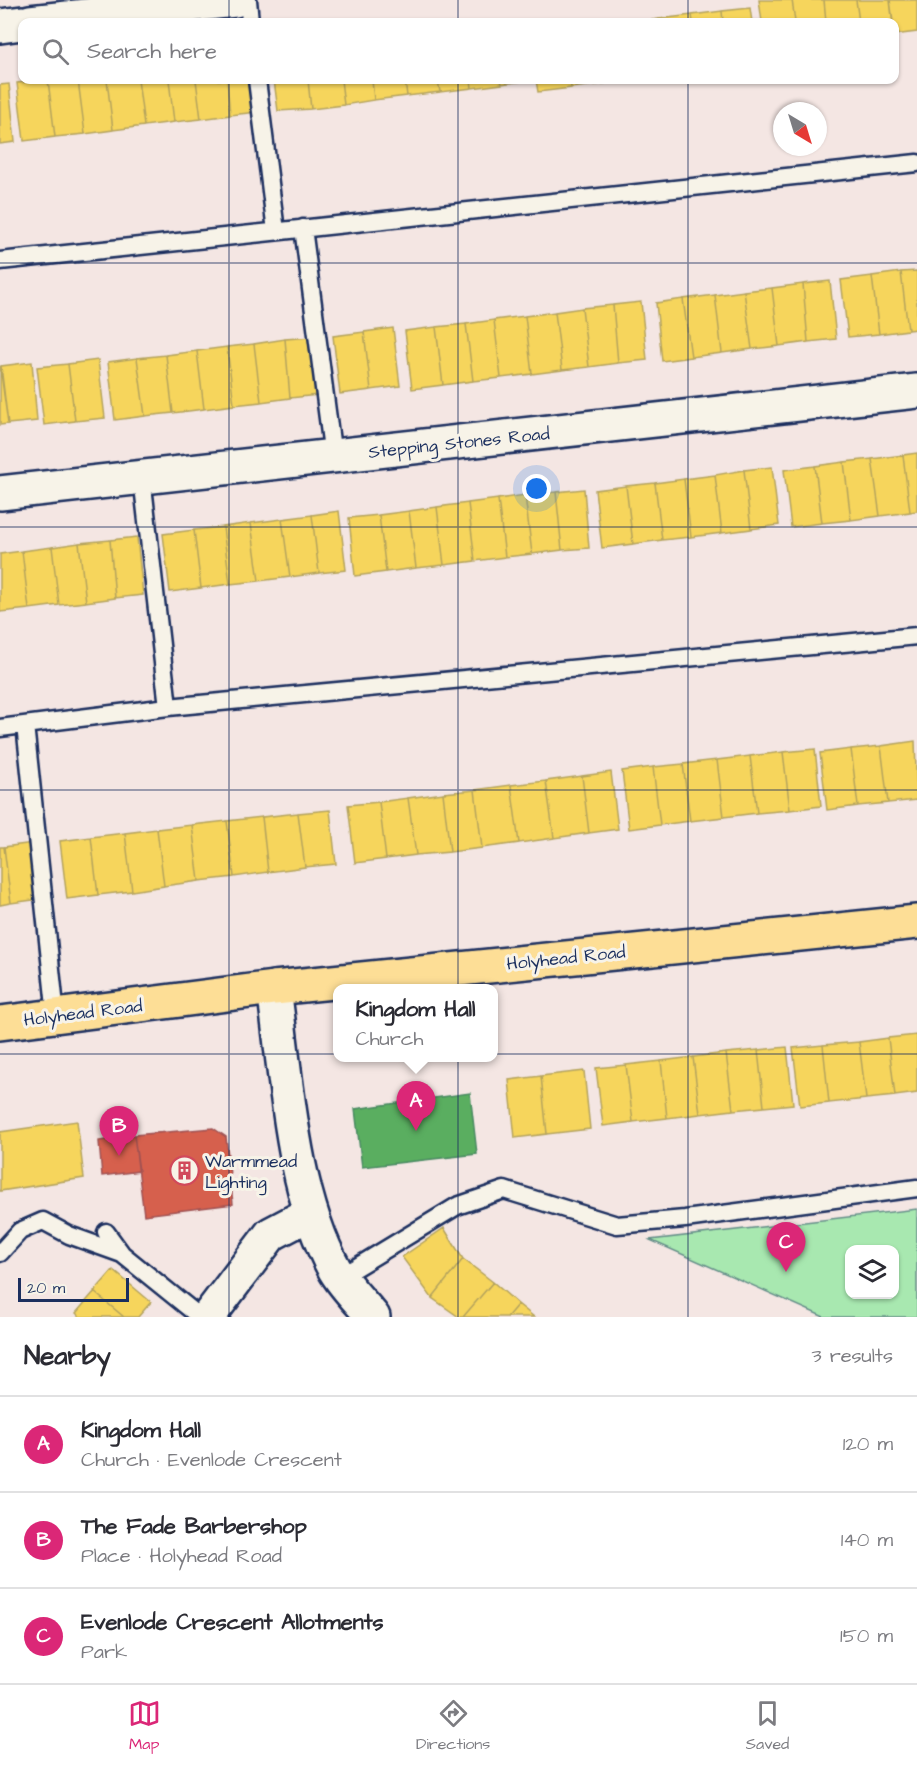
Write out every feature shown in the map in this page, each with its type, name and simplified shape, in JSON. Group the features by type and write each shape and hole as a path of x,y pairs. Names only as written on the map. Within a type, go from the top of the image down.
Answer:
{"highway":[{"name":"Holyhead Road","path":"0,1023 274,988 917,922"}],"street":[{"path":"67,18 236,0"},
{"path":"0,26 18,24"},
{"name":"Stepping Stones Road","path":"0,493 917,391"},
{"path":"274,988 295,1140 310,1213 340,1277 373,1317"},
{"path":"208,1317 271,1234 310,1213"}],"lane":[{"path":"248,0 250,18"},
{"path":"258,84 276,231"},
{"path":"0,261 917,162"},
{"path":"303,228 333,457"},
{"path":"142,477 168,707"},
{"path":"0,728 168,707 917,636"},
{"path":"25,725 56,1016"},
{"path":"340,1277 457,1206 504,1190 617,1225 685,1219 917,1188"},
{"path":"0,1253 20,1232 43,1221 69,1235 122,1254"},
{"path":"106,1232 122,1254 200,1317"}],"green space":[{"path":"917,1209 917,1317 824,1317 650,1240"}],"building: Homes":[{"path":"759,0 792,0 794,18 761,18"},
{"path":"792,0 824,0 826,18 794,18"},
{"path":"824,0 856,0 858,18 826,18"},
{"path":"856,0 890,0 892,18 858,18"},
{"path":"890,0 917,0 917,32 899,34 899,18 892,18"},
{"path":"750,8 751,18 723,18 722,11"},
{"path":"722,11 723,18 692,18 692,15"},
{"path":"692,15 692,18 667,18"},
{"path":"17,83 48,84 55,137 24,141"},
{"path":"9,84 15,142 0,144 0,85"},
{"path":"48,84 79,84 85,134 55,137"},
{"path":"79,84 107,84 113,130 85,134"},
{"path":"107,84 139,84 144,126 113,130"},
{"path":"139,84 169,84 174,122 144,126"},
{"path":"169,84 197,84 201,119 174,122"},
{"path":"197,84 227,84 230,115 201,119"},
{"path":"227,84 255,84 258,112 230,115"},
{"path":"275,84 308,84 311,109 278,111"},
{"path":"308,84 341,84 344,105 311,109"},
{"path":"341,84 372,84 374,100 344,105"},
{"path":"372,84 406,84 407,96 374,100"},
{"path":"406,84 439,84 440,92 407,96"},
{"path":"439,84 472,84 472,88 440,92"},
{"path":"472,84 502,84 472,88"},
{"path":"537,84 570,84 571,88 538,92"},
{"path":"570,84 601,84 571,88"},
{"path":"917,271 917,329 908,330 901,272"},
{"path":"901,272 908,330 879,334 872,276"},
{"path":"872,276 879,334 848,337 841,280"},
{"path":"830,281 836,339 808,342 803,284"},
{"path":"803,284 808,342 779,346 772,288"},
{"path":"772,288 779,346 752,349 744,291"},
{"path":"744,291 752,349 722,353 715,295"},
{"path":"715,295 722,353 691,357 683,299"},
{"path":"683,299 691,357 662,361 656,303"},
{"path":"641,302 647,360 618,363 613,305"},
{"path":"613,305 618,363 589,367 582,308"},
{"path":"582,308 589,367 562,370 555,312"},
{"path":"555,312 562,370 532,374 525,316"},
{"path":"525,316 532,374 501,378 494,320"},
{"path":"494,320 501,378 473,381 466,324"},
{"path":"466,324 473,381 443,385 436,327"},
{"path":"436,327 443,385 412,389 405,331"},
{"path":"393,328 400,386 371,390 364,332"},
{"path":"364,332 371,390 340,394 333,336"},
{"path":"313,337 318,395 290,398 285,339"},
{"path":"285,339 290,398 261,402 254,344"},
{"path":"254,344 261,402 234,405 227,347"},
{"path":"227,347 234,405 204,409 197,351"},
{"path":"197,351 204,409 173,413 166,355"},
{"path":"166,355 173,413 145,416 137,358"},
{"path":"137,358 145,416 115,420 108,362"},
{"path":"98,360 105,418 75,421 68,364"},
{"path":"32,362 37,421 8,424 1,366"},
{"path":"68,364 75,421 44,425 37,367"},
{"path":"0,366 8,424 0,425"},
{"path":"917,453 917,511 910,512 903,455"},
{"path":"903,455 910,512 880,516 872,459"},
{"path":"872,459 880,516 851,520 844,462"},
{"path":"844,462 851,520 822,523 815,466"},
{"path":"815,466 822,523 791,527 784,470"},
{"path":"772,467 779,525 751,529 744,470"},
{"path":"744,470 751,529 722,533 715,475"},
{"path":"715,475 722,533 691,537 684,479"},
{"path":"684,479 691,537 662,540 655,483"},
{"path":"655,483 662,540 633,544 626,486"},
{"path":"626,486 633,544 602,548 595,490"},
{"path":"584,489 589,548 562,550 556,492"},
{"path":"556,492 562,550 532,554 525,495"},
{"path":"525,495 532,554 505,557 498,499"},
{"path":"498,499 505,557 475,561 468,503"},
{"path":"468,503 475,561 444,565 437,507"},
{"path":"437,507 444,565 416,568 409,511"},
{"path":"339,511 346,570 319,573 312,515"},
{"path":"409,511 416,568 386,572 379,515"},
{"path":"312,515 319,573 290,577 282,519"},
{"path":"379,515 386,572 355,576 349,518"},
{"path":"282,519 290,577 259,581 251,523"},
{"path":"251,523 259,581 230,584 223,527"},
{"path":"223,527 230,584 201,588 194,530"},
{"path":"194,530 201,588 170,592 163,534"},
{"path":"137,537 143,595 115,598 110,540"},
{"path":"110,540 115,598 86,602 79,543"},
{"path":"79,543 86,602 59,605 52,547"},
{"path":"52,547 59,605 29,609 22,551"},
{"path":"22,551 29,609 0,612 0,554"},
{"path":"915,741 917,800 888,803 881,746"},
{"path":"881,746 888,803 858,806 851,749"},
{"path":"815,749 821,806 790,810 783,752"},
{"path":"851,749 858,806 827,810 820,753"},
{"path":"783,752 790,810 757,813 750,756"},
{"path":"750,756 757,813 724,817 717,760"},
{"path":"717,760 724,817 690,821 683,764"},
{"path":"683,764 690,821 660,825 653,767"},
{"path":"653,767 660,825 629,829 622,771"},
{"path":"611,772 618,829 589,833 582,776"},
{"path":"582,776 589,833 554,838 546,781"},
{"path":"546,781 554,838 519,843 511,785"},
{"path":"511,785 519,843 482,848 475,790"},
{"path":"475,790 482,848 450,852 443,793"},
{"path":"443,793 450,852 416,855 408,798"},
{"path":"408,798 416,855 386,859 379,802"},
{"path":"379,802 386,859 355,863 348,805"},
{"path":"330,810 336,864 305,867 298,813"},
{"path":"298,813 305,867 268,872 262,817"},
{"path":"262,817 268,872 234,877 227,821"},
{"path":"227,821 234,877 199,881 192,825"},
{"path":"192,825 199,881 164,886 157,829"},
{"path":"157,829 164,886 132,891 125,833"},
{"path":"125,833 132,891 98,895 91,837"},
{"path":"91,837 98,895 67,899 60,841"},
{"path":"33,843 40,899 11,903 4,847"},
{"path":"0,847 4,847 11,903 0,905"},
{"path":"917,1035 917,1093 895,1096 888,1038"},
{"path":"888,1038 895,1096 866,1099 859,1042"},
{"path":"859,1042 866,1099 829,1103 823,1045"},
{"path":"823,1045 829,1103 800,1106 793,1048"},
{"path":"787,1047 793,1104 764,1107 758,1050"},
{"path":"758,1050 764,1107 733,1110 726,1053"},
{"path":"726,1053 733,1110 700,1114 693,1057"},
{"path":"693,1057 700,1114 667,1118 661,1061"},
{"path":"661,1061 667,1118 633,1122 626,1065"},
{"path":"626,1065 633,1122 603,1126 596,1068"},
{"path":"584,1071 590,1129 547,1134 541,1076"},
{"path":"541,1076 547,1134 515,1138 509,1080"},
{"path":"77,1121 84,1178 0,1191 0,1132"},
{"path":"444,1228 463,1259 432,1298 402,1257"},
{"path":"463,1259 493,1282 463,1317 459,1317 432,1298"},
{"path":"113,1270 151,1302 138,1317 124,1317 94,1292"},
{"path":"493,1282 518,1304 507,1317 463,1317"},
{"path":"94,1292 124,1317 80,1317 76,1313"},
{"path":"518,1304 534,1317 507,1317"}],"building: Shops":[{"name":"Warmmead Lighting","path":"213,1128 226,1137 233,1204 144,1215 134,1135"},
{"path":"134,1135 139,1171 102,1176 99,1141"}],"building: Public":[{"path":"470,1093 477,1154 362,1167 355,1109"}],"place":[{"name":"Kingdom Hall","path":"416,1131"},
{"name":"The Fade Barbershop","path":"119,1156"},
{"name":"Warmmead Lighting","path":"184,1171"},
{"name":"Evenlode Crescent Allotments","path":"786,1272"}]}
